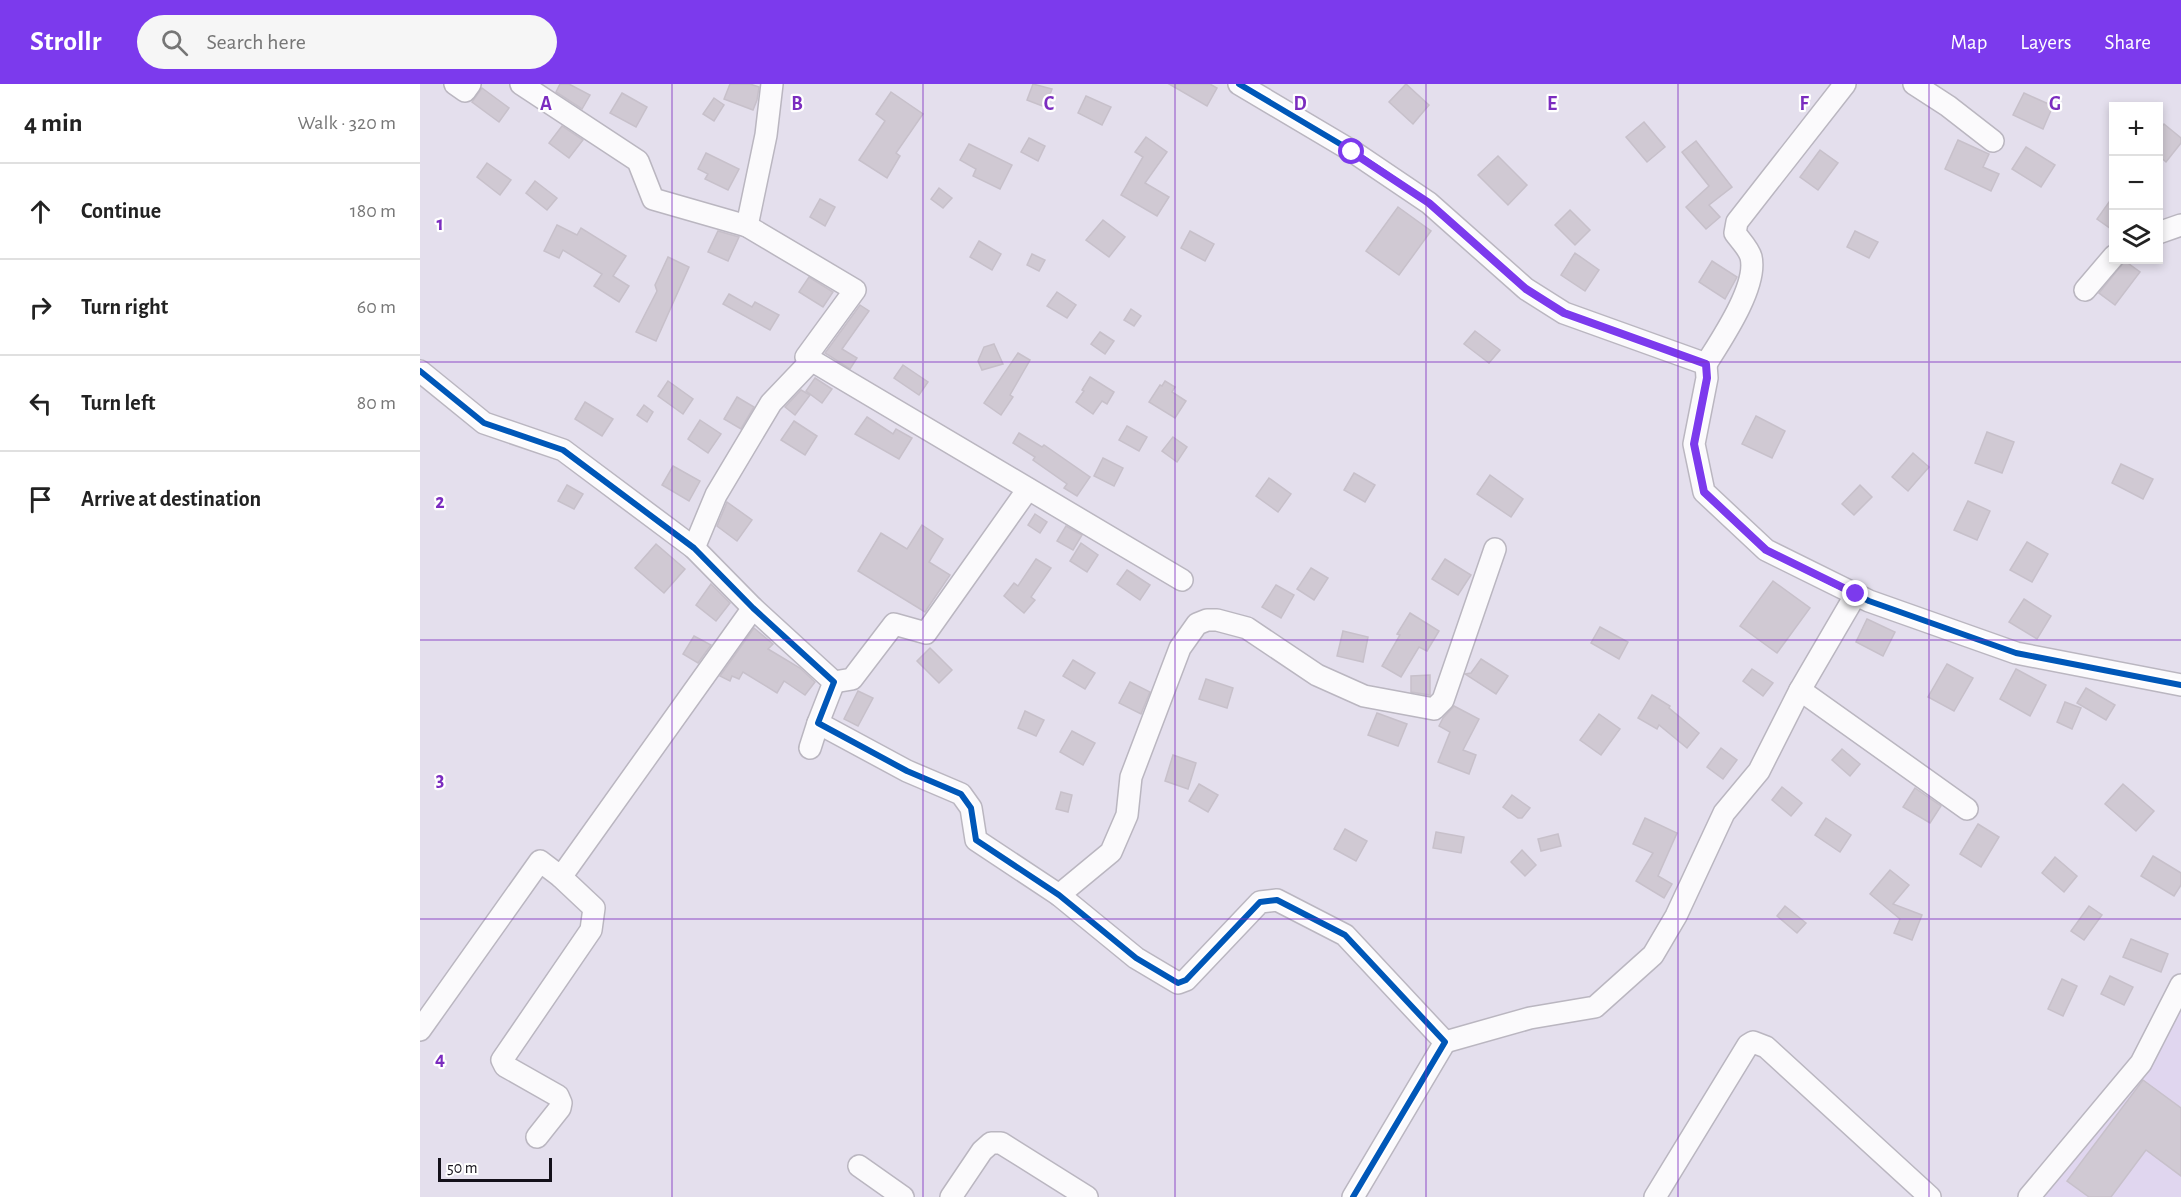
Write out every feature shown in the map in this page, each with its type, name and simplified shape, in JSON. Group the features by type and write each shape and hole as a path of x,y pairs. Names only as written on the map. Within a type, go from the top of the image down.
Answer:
{"street":[{"path":"455,84 465,91 470,84"},
{"path":"521,84 638,161 653,199 747,226 855,290 806,357 1182,580"},
{"path":"747,226 766,135 772,84"},
{"path":"1239,84 1352,152 1429,203 1526,289 1564,313 1706,364"},
{"path":"1845,84 1737,222 1735,233 1751,255 1751,272 1737,314 1706,364 1707,378 1694,444 1704,492 1766,550 1869,601 2016,653 2181,686"},
{"path":"1914,84 1948,106 1993,141"},
{"path":"2163,231 2181,225"},
{"path":"2085,290 2109,262"},
{"path":"694,548 716,495 771,403 812,360"},
{"path":"420,371 484,423 563,450 694,548 753,608 834,682"},
{"path":"834,682 852,679 894,624 926,633 1028,489"},
{"path":"1059,895 1112,852 1127,815 1131,777 1180,648 1197,624 1207,620 1217,620 1247,628 1317,675 1364,696 1434,710 1443,700 1495,549"},
{"path":"1353,1197 1445,1042 1530,1018 1595,1007 1653,955 1676,916 1724,813 1758,771 1800,690 1856,594"},
{"path":"561,877 753,608"},
{"path":"810,748 834,682"},
{"path":"1800,690 1967,809"},
{"path":"818,723 907,771 961,794 971,808 976,840 1059,895 1136,958 1178,983 1186,980 1260,902 1277,900 1345,935 1445,1042"},
{"path":"420,1030 540,861 561,877 594,908 591,930 502,1060 505,1066 558,1096 561,1103 560,1108 537,1137"},
{"path":"2029,1197 2141,1063 2181,985"},
{"path":"1655,1197 1748,1045 1753,1042 1766,1047 1930,1197"},
{"path":"951,1197 982,1151 992,1143 1001,1143 1087,1197"},
{"path":"859,1166 903,1197"}],"shaded area":[{"path":"2181,1005 2181,1197 2042,1197"}],"building":[{"path":"560,84 569,84 590,95 582,109 556,92"},
{"path":"730,84 750,84 759,87 753,110 724,99"},
{"path":"1033,84 1052,89 1045,107 1027,100"},
{"path":"1169,84 1210,84 1217,88 1207,106"},
{"path":"1406,84 1429,105 1413,124 1389,102"},
{"path":"482,88 509,108 499,122 472,102"},
{"path":"891,92 923,114 896,153 900,156 887,178 859,160 885,121 876,114"},
{"path":"622,93 647,107 636,127 610,113"},
{"path":"2024,93 2053,106 2043,129 2013,115"},
{"path":"1086,96 1111,107 1102,125 1078,113"},
{"path":"714,98 724,105 714,121 703,114"},
{"path":"1644,122 1665,147 1647,162 1626,137"},
{"path":"2163,125 2181,138 2181,143 2166,162 2163,159"},
{"path":"562,126 583,140 569,158 549,143"},
{"path":"1146,137 1167,152 1145,183 1169,197 1157,216 1121,195 1143,157 1135,152"},
{"path":"1029,138 1045,146 1038,161 1021,152"},
{"path":"1958,140 1989,154 1983,167 1999,174 1991,191 1945,169"},
{"path":"1696,141 1732,187 1709,205 1720,217 1706,229 1686,207 1709,186 1682,152"},
{"path":"969,144 1012,165 1000,189 973,176 976,169 960,160"},
{"path":"2026,147 2055,165 2041,187 2012,169"},
{"path":"1820,150 1838,163 1818,190 1800,177"},
{"path":"706,153 739,169 728,190 705,179 708,174 698,169"},
{"path":"1498,156 1527,185 1508,205 1478,175"},
{"path":"487,163 511,180 500,195 477,177"},
{"path":"535,181 557,198 547,210 526,193"},
{"path":"939,188 952,198 943,208 931,199"},
{"path":"820,199 835,207 825,226 810,217"},
{"path":"2109,202 2109,227 2097,219"},
{"path":"1398,207 1431,231 1399,275 1366,251"},
{"path":"1570,210 1590,230 1575,245 1555,225"},
{"path":"1103,220 1125,237 1109,257 1086,240"},
{"path":"557,225 577,235 581,228 626,256 613,276 629,286 619,302 594,286 602,274 563,250 559,258 544,251"},
{"path":"718,231 739,237 728,261 708,252"},
{"path":"1190,231 1214,244 1205,261 1181,248"},
{"path":"1855,231 1878,242 1869,258 1847,247"},
{"path":"979,241 1001,254 992,270 970,257"},
{"path":"1575,253 1599,270 1585,291 1561,275"},
{"path":"1032,254 1045,260 1039,271 1027,265"},
{"path":"668,257 689,267 656,341 636,332 657,291 655,285"},
{"path":"1712,261 1737,277 1725,299 1699,282"},
{"path":"2123,264 2129,264 2140,272 2115,305 2099,293"},
{"path":"809,277 833,292 823,307 799,292"},
{"path":"1057,292 1076,305 1067,318 1047,306"},
{"path":"729,294 752,307 755,302 779,315 770,330 723,304"},
{"path":"860,305 869,311 842,349 857,358 850,369 825,353"},
{"path":"1131,309 1141,316 1134,326 1124,320"},
{"path":"1475,331 1500,350 1489,363 1464,344"},
{"path":"1100,332 1114,341 1105,354 1091,344"},
{"path":"994,344 1003,364 982,370 978,361 984,347"},
{"path":"1018,353 1030,360 1010,395 1013,397 1001,415 984,403"},
{"path":"903,365 928,382 919,395 894,378"},
{"path":"1090,377 1114,392 1107,404 1102,401 1093,414 1076,402"},
{"path":"815,378 832,389 822,403 806,391"},
{"path":"668,381 693,399 683,414 658,396"},
{"path":"1165,381 1175,387 1172,392 1186,401 1175,418 1149,402"},
{"path":"801,390 810,395 795,415 785,407"},
{"path":"737,397 754,407 741,429 724,419"},
{"path":"585,402 613,419 602,436 575,419"},
{"path":"644,405 653,412 647,422 637,415"},
{"path":"1756,416 1785,431 1772,458 1742,444"},
{"path":"867,417 893,434 896,429 912,438 899,459 855,434"},
{"path":"700,420 721,434 708,453 688,439"},
{"path":"794,421 817,436 805,455 781,440"},
{"path":"1127,426 1147,437 1139,451 1119,440"},
{"path":"1987,432 2014,442 2002,473 1975,463"},
{"path":"1019,433 1042,447 1044,445 1090,477 1077,496 1064,488 1067,484 1033,460 1035,457 1013,443"},
{"path":"1173,437 1187,447 1177,462 1162,451"},
{"path":"1913,453 1929,467 1908,491 1892,477"},
{"path":"1103,458 1123,468 1114,486 1094,476"},
{"path":"2121,464 2153,479 2143,499 2112,483"},
{"path":"673,466 700,481 689,501 662,485"},
{"path":"1354,473 1375,485 1365,502 1344,490"},
{"path":"1490,475 1523,499 1511,517 1477,494"},
{"path":"1269,478 1291,494 1278,512 1256,496"},
{"path":"567,485 583,494 574,509 558,501"},
{"path":"1860,485 1872,497 1854,515 1842,504"},
{"path":"1968,501 1990,511 1977,540 1954,530"},
{"path":"727,502 752,520 737,541 717,526"},
{"path":"1035,514 1047,522 1040,533 1028,525"},
{"path":"922,525 943,539 929,562 950,575 925,612 858,571 881,533 907,549"},
{"path":"1066,526 1082,535 1073,550 1057,541"},
{"path":"2027,542 2048,554 2032,582 2010,570"},
{"path":"1081,543 1098,555 1087,572 1070,561"},
{"path":"656,544 685,569 664,593 635,568"},
{"path":"1036,559 1051,568 1031,597 1035,600 1024,613 1004,596 1014,583 1018,586"},
{"path":"1445,559 1471,575 1458,595 1432,579"},
{"path":"1311,568 1328,578 1314,600 1297,589"},
{"path":"1127,570 1150,585 1140,600 1117,584"},
{"path":"1773,581 1810,608 1777,653 1740,626"},
{"path":"711,584 730,603 716,621 696,605"},
{"path":"1276,585 1294,595 1281,618 1262,607"},
{"path":"2024,599 2051,616 2037,639 2009,622"},
{"path":"1410,613 1439,631 1427,651 1419,647 1401,677 1382,666"},
{"path":"1867,619 1895,632 1883,656 1856,642"},
{"path":"1600,627 1628,642 1619,659 1591,643"},
{"path":"754,628 773,644 768,649 800,668 815,682 805,695 784,681 777,693 743,672 739,679 732,676 730,681 720,676"},
{"path":"1343,631 1368,637 1363,662 1337,656"},
{"path":"694,636 711,645 698,663 683,654"},
{"path":"930,648 952,670 939,683 917,661"},
{"path":"1481,659 1508,676 1496,694 1465,674 1471,673"},
{"path":"1073,660 1095,673 1085,689 1063,676"},
{"path":"1947,664 1973,678 1954,711 1928,697"},
{"path":"1752,669 1773,683 1763,696 1743,681"},
{"path":"2016,669 2046,685 2030,716 2000,699"},
{"path":"1430,675 1430,695 1411,692 1411,676"},
{"path":"1206,679 1233,688 1227,708 1199,699"},
{"path":"1130,682 1150,692 1141,714 1119,703"},
{"path":"2086,688 2115,705 2106,720 2077,703"},
{"path":"858,691 873,698 858,726 844,719"},
{"path":"1652,695 1670,706 1669,708 1699,733 1687,748 1659,725 1657,729 1638,718"},
{"path":"2065,702 2081,708 2072,729 2057,722"},
{"path":"1454,706 1479,719 1463,750 1476,755 1469,774 1438,762 1450,732 1439,726"},
{"path":"1025,711 1044,720 1036,736 1018,728"},
{"path":"1377,713 1407,724 1398,746 1368,735"},
{"path":"1599,714 1620,729 1601,755 1580,740"},
{"path":"1072,731 1095,743 1083,765 1060,752"},
{"path":"1721,748 1737,760 1723,779 1707,767"},
{"path":"1842,749 1860,764 1850,776 1832,760"},
{"path":"1173,755 1196,763 1188,789 1165,781"},
{"path":"1199,784 1218,795 1208,812 1189,801"},
{"path":"2123,784 2154,811 2136,831 2105,804"},
{"path":"1782,787 1802,803 1791,816 1772,800"},
{"path":"1915,788 1941,806 1930,823 1903,807"},
{"path":"1061,792 1072,795 1068,812 1056,809"},
{"path":"1512,795 1530,808 1522,818 1518,818 1503,807"},
{"path":"1645,818 1677,833 1658,876 1672,884 1664,898 1636,881 1653,853 1633,844"},
{"path":"1826,818 1851,835 1840,852 1815,835"},
{"path":"1978,824 1999,837 1981,867 1960,854"},
{"path":"1345,829 1367,841 1356,861 1334,849"},
{"path":"1436,832 1464,837 1461,853 1433,848"},
{"path":"1558,834 1561,846 1541,851 1538,839"},
{"path":"1522,850 1536,865 1525,876 1511,862"},
{"path":"2153,856 2181,873 2181,885 2174,896 2141,876"},
{"path":"2055,857 2077,876 2064,892 2042,873"},
{"path":"1890,870 1909,885 1893,904 1922,915 1912,940 1894,933 1900,919 1870,894"},
{"path":"1785,906 1806,923 1797,933 1777,916"},
{"path":"2089,906 2102,915 2084,940 2071,931"},
{"path":"2131,939 2168,954 2161,972 2123,957"},
{"path":"2110,976 2133,987 2124,1005 2101,994"},
{"path":"2062,979 2077,986 2063,1016 2048,1009"},
{"path":"2143,1080 2181,1108 2181,1176 2146,1150 2111,1197 2089,1197 2067,1181"}],"cycle path":[{"path":"1239,84 1352,151 1429,203 1526,289 1564,313 1706,364 1707,378 1694,444 1704,492 1766,550 1869,601 2016,653 2181,685"},
{"path":"420,371 484,423 563,450 694,548 753,608 834,682 818,723 907,771 961,794 971,808 976,840 1059,895 1136,958 1178,983 1186,980 1260,902 1277,900 1345,935 1445,1042 1353,1197"}],"route":[{"path":"1352,152 1429,203 1526,289 1564,313 1706,364 1707,378 1694,444 1704,492 1766,550 1856,594"}]}
